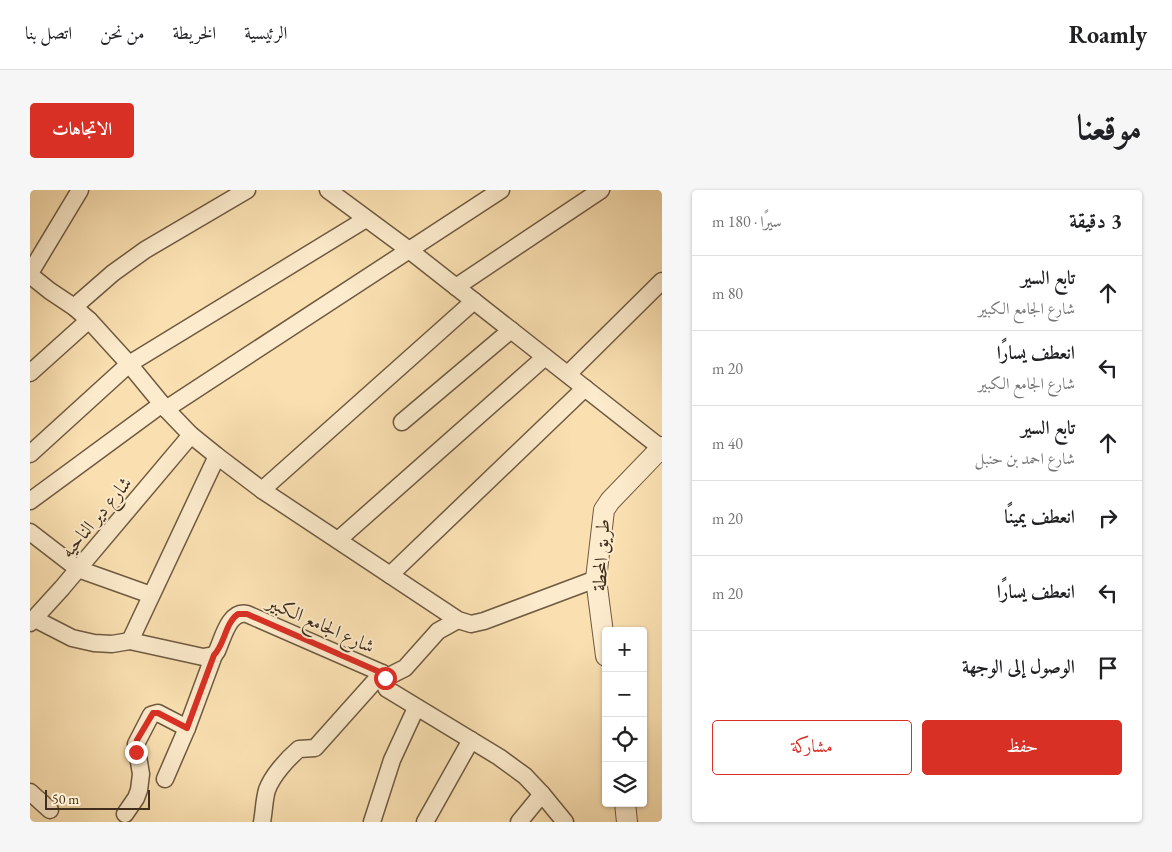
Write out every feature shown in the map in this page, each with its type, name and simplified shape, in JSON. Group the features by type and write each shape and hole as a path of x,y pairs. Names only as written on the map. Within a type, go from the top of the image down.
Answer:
{"street":[{"path":"80,190 30,274 50,291 74,306 89,320 129,364 164,407 192,435 262,490 458,620 471,624 484,621 596,579"},
{"path":"74,306 144,250 247,190"},
{"path":"328,190 409,250 662,447"},
{"path":"30,501 164,407 501,190"},
{"path":"456,287 601,190"},
{"path":"30,454 129,364 366,218"},
{"path":"568,374 662,281"},
{"path":"262,490 474,301"},
{"path":"30,373 89,320"},
{"path":"402,422 511,330"},
{"path":"338,540 545,357"},
{"path":"390,575 585,388"},
{"name":"شارع دير الناحيه","path":"32,621 192,435"},
{"name":"طريق المحطة","path":"602,627 596,579 604,510 610,501 662,447"},
{"path":"130,640 217,456"},
{"path":"30,532 78,569 151,595"},
{"name":"شارع الجامع الكبير","path":"165,779 187,728 214,655 218,651 234,617 242,613 383,676 387,689 499,757 525,776 565,822"},
{"path":"262,822 266,792 270,782 299,749 313,749 317,746 383,676 405,668 438,631 458,620"},
{"path":"32,621 72,638 94,643 112,644 130,640 203,658 214,655"},
{"path":"372,822 392,760 416,708"},
{"path":"125,814 139,790 141,774 136,744 151,715 158,713 187,728"},
{"path":"425,822 471,740"},
{"path":"30,792 50,810"},
{"path":"520,822 542,794"},
{"path":"625,807 627,822"}],"route":[{"path":"136,752 137,740 153,713 158,713 187,728 214,655 218,651 231,621 238,614 247,614 382,673 385,678"}]}
